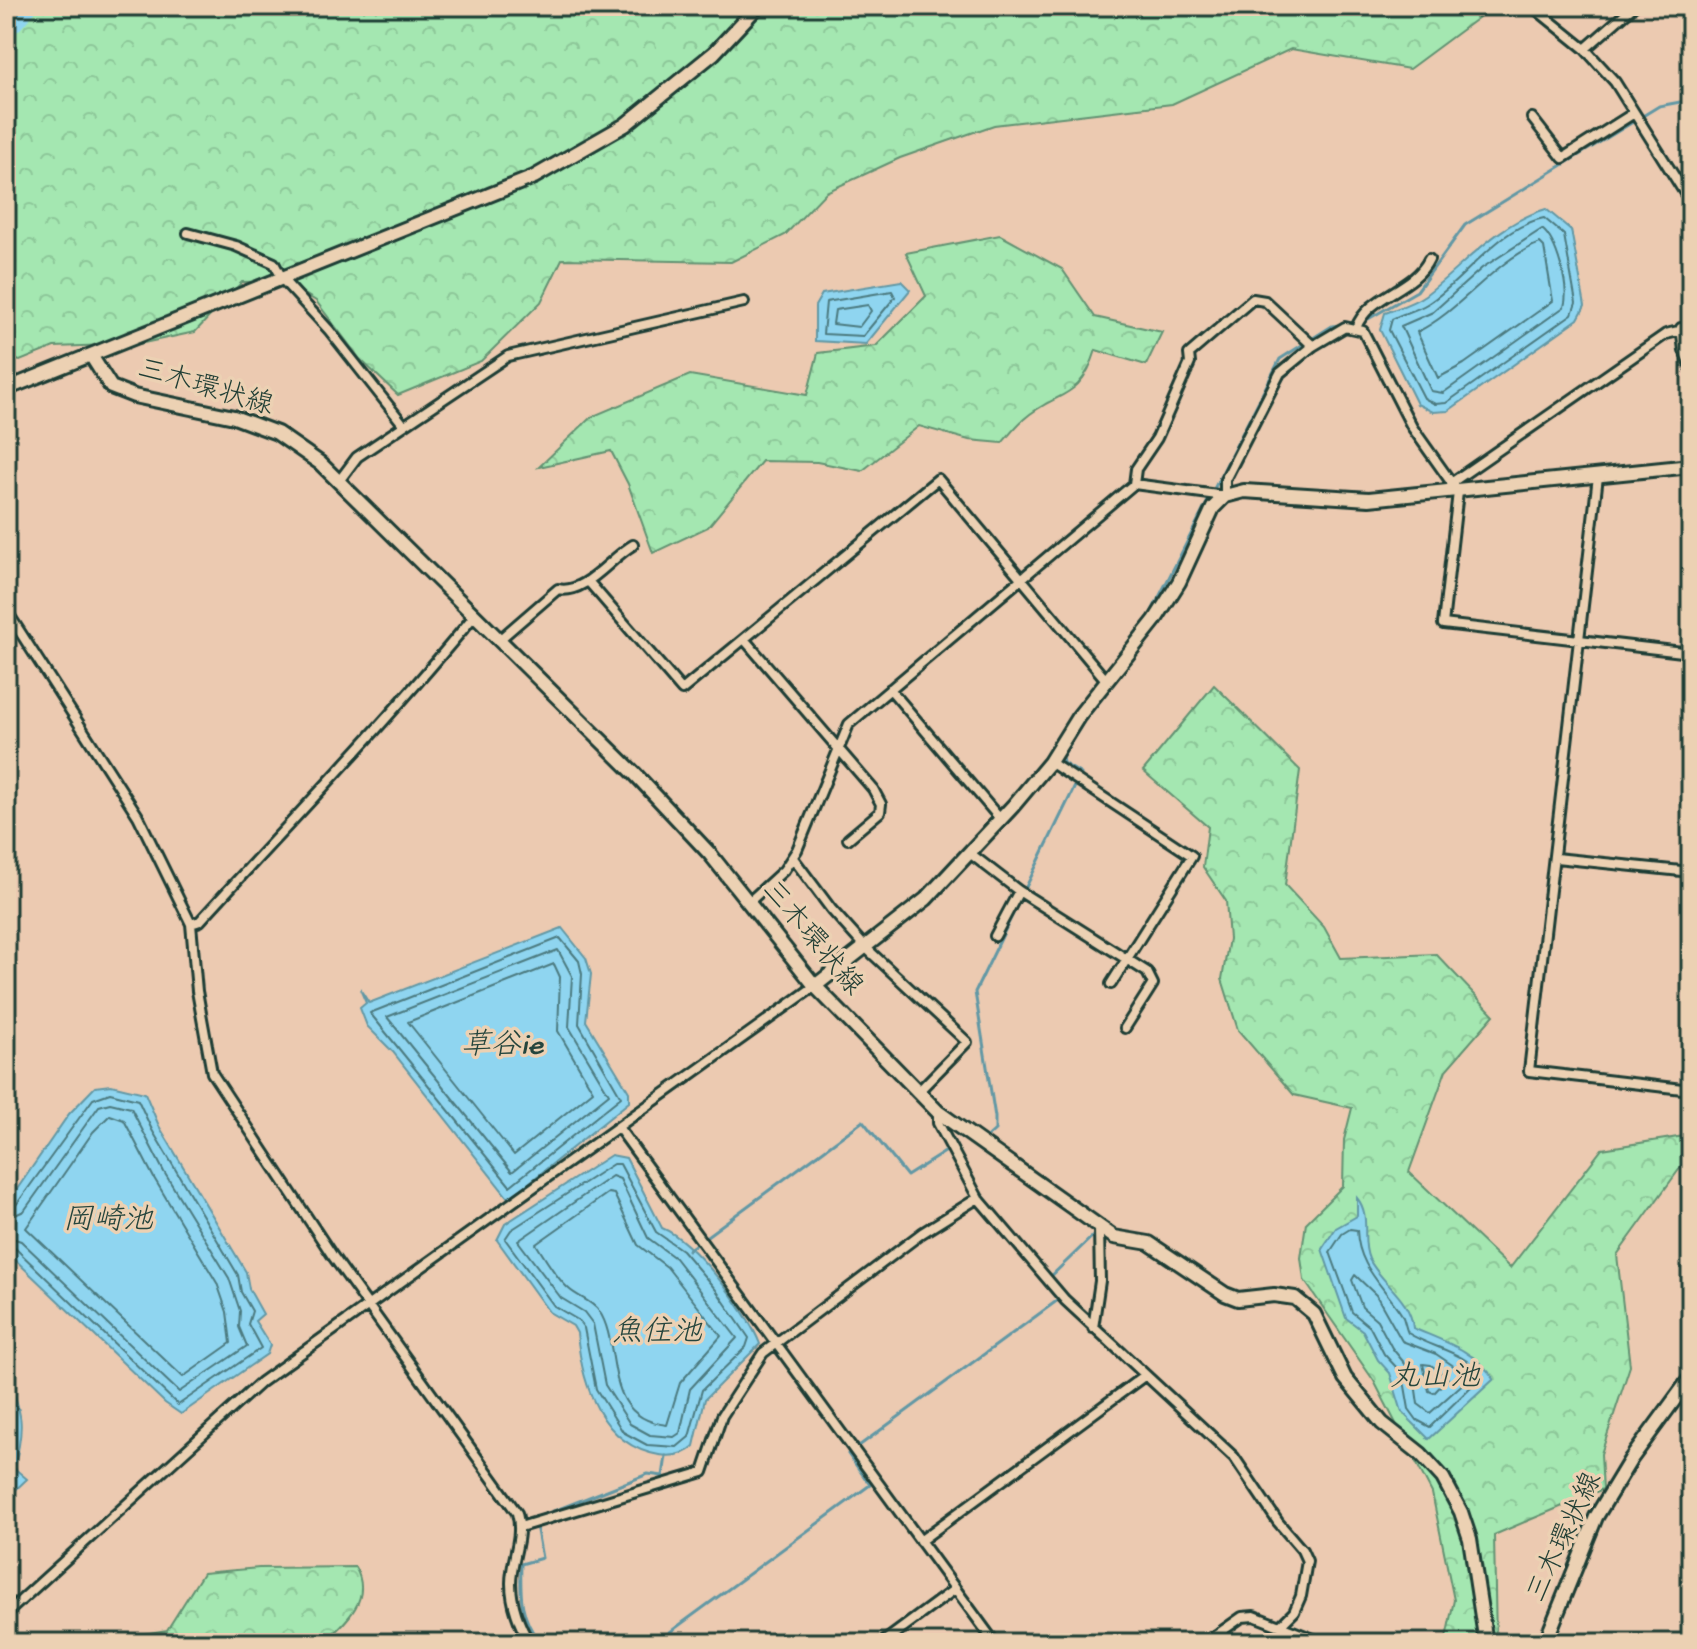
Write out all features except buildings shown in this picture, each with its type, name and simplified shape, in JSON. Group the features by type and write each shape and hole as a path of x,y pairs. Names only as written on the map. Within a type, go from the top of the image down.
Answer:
{"main road":[{"path":"7,387 92,357 534,177 625,125 714,53 758,6"},
{"name":"三木環状線","path":"92,357 111,387 134,396 234,417 277,433 298,446 339,481 635,774 710,854 815,986 938,1112 1114,1237 1149,1243 1225,1294 1238,1299 1274,1295 1295,1298 1314,1314 1345,1378 1382,1423 1429,1462 1455,1500 1470,1539 1486,1643"},
{"path":"815,986 926,899 971,854 1050,762 1106,680 1155,620 1179,582 1213,508 1225,496 1244,491 1369,499 1454,487 1691,466"},
{"name":"三木環状線","path":"1545,1643 1581,1548 1603,1503 1691,1377"}],"street":[{"path":"1532,6 1585,49 1615,82 1691,203"},
{"path":"1585,49 1634,6"},
{"path":"1532,118 1563,158 1634,113"},
{"path":"188,233 236,246 274,263 283,280 329,330 403,424"},
{"path":"1356,328 1362,313 1423,272 1429,259"},
{"path":"749,902 793,858 849,724 1134,484 1136,469 1157,438 1190,363 1189,354 1253,299 1265,301 1313,346"},
{"path":"339,481 357,457 508,356 744,302"},
{"path":"1134,484 1225,496 1225,480 1280,373 1313,346 1345,327 1356,328 1363,331 1412,427 1454,487 1443,624 1691,653"},
{"path":"1454,487 1666,334 1686,328 1684,350 1691,368"},
{"path":"1598,476 1529,1071 1691,1090"},
{"path":"588,581 682,690 938,479 1106,680"},
{"path":"499,640 558,589 566,591 588,581 617,554 633,545"},
{"path":"6,610 138,816 191,924 197,991 212,1073 332,1255 371,1305 517,1513 520,1527 511,1582 519,1625 528,1643"},
{"path":"191,924 200,921 329,783 474,616"},
{"path":"744,639 881,804 880,812 848,839"},
{"path":"890,689 1001,820"},
{"path":"1050,762 1192,856 1111,984"},
{"path":"971,854 1019,891 1147,972 1153,984 1125,1028"},
{"path":"793,858 865,947 967,1042 919,1091"},
{"path":"1556,858 1691,872"},
{"path":"995,936 1019,891"},
{"path":"6,1614 261,1382 815,986"},
{"path":"938,1112 938,1123 978,1198 1093,1328 1234,1457 1278,1522 1302,1550 1307,1561 1301,1596 1294,1612 1280,1626"},
{"path":"618,1127 773,1344 995,1643"},
{"path":"520,1527 703,1472 722,1416 745,1376 773,1344 922,1233 978,1198"},
{"path":"1093,1328 1100,1281 1099,1228"},
{"path":"920,1541 1144,1376"},
{"path":"882,1643 955,1589"},
{"path":"1205,1643 1242,1617 1254,1616 1324,1643"}],"green space":[{"path":"6,6 1494,6 1409,69 1291,49 1172,104 994,125 900,158 826,192 785,235 731,262 562,259 541,302 481,361 398,395 360,359 316,301 283,281 242,282 195,332 139,344 54,347 20,361 6,357"},
{"path":"1000,235 1062,269 1095,317 1162,332 1146,365 1096,350 1090,367 1075,387 1036,410 1002,443 969,440 919,426 862,471 817,462 762,461 708,527 653,553 628,484 611,451 539,467 591,417 690,375 807,395 818,353 876,346 926,296 906,253"},
{"path":"1214,685 1300,770 1285,885 1324,927 1341,958 1436,954 1494,1015 1446,1070 1409,1172 1510,1268 1602,1149 1691,1135 1691,1153 1617,1255 1630,1366 1601,1454 1603,1489 1494,1535 1496,1643 1445,1643 1454,1600 1432,1493 1374,1381 1304,1280 1301,1258 1306,1223 1343,1186 1344,1140 1352,1108 1294,1095 1238,1030 1222,979 1229,939 1226,901 1203,867 1208,827 1143,771"},
{"path":"355,1567 360,1579 359,1600 348,1619 323,1643 124,1643 132,1636 167,1630 203,1573 259,1568"}],"water":[{"path":"1546,209 1571,230 1585,306 1578,319 1448,411 1433,412 1417,404 1380,330 1385,313 1421,298 1496,235"},
{"path":"901,281 910,290 866,344 815,341 815,306 822,294"},
{"name":"草谷ie","path":"562,928 586,958 591,974 586,1021 629,1092 629,1102 509,1199 393,1052 367,1026 360,1008 366,1003 360,989 369,1003"},
{"name":"岡崎池","path":"111,1085 145,1093 159,1126 246,1272 249,1289 263,1314 255,1321 270,1345 267,1354 181,1414 165,1403 6,1251 6,1205 69,1114 95,1087"},
{"name":"魚住池","path":"611,1155 626,1158 662,1228 675,1235 704,1261 744,1313 760,1344 705,1399 694,1446 678,1455 659,1455 639,1449 622,1439 609,1426 590,1392 573,1326 549,1312 497,1240 505,1224"},
{"name":"丸山池","path":"1357,1198 1364,1212 1369,1259 1407,1308 1413,1328 1468,1354 1494,1379 1429,1439 1402,1412 1390,1373 1378,1360 1363,1331 1346,1318 1322,1249 1336,1228 1357,1216"},
{"path":"6,1374 16,1399 21,1430 14,1468 27,1479 6,1499"}],"waterway":[{"path":"6,28 14,24 30,6"},
{"path":"1363,322 1417,291 1465,225 1659,106 1691,100"},
{"path":"1213,491 1280,359 1332,326 1355,323"},
{"path":"1152,611 1210,497"},
{"path":"984,1140 995,1130 995,1117 975,992 1081,774 1063,763 1062,757 1084,721 1137,654"},
{"path":"688,1250 863,1121 907,1176 948,1150"},
{"path":"655,1643 870,1485 848,1454 1058,1300 1044,1283 1096,1233"},
{"path":"536,1518 648,1474 663,1476 666,1456"},
{"path":"536,1525 542,1558 521,1564 521,1586 525,1615 540,1643"}]}
